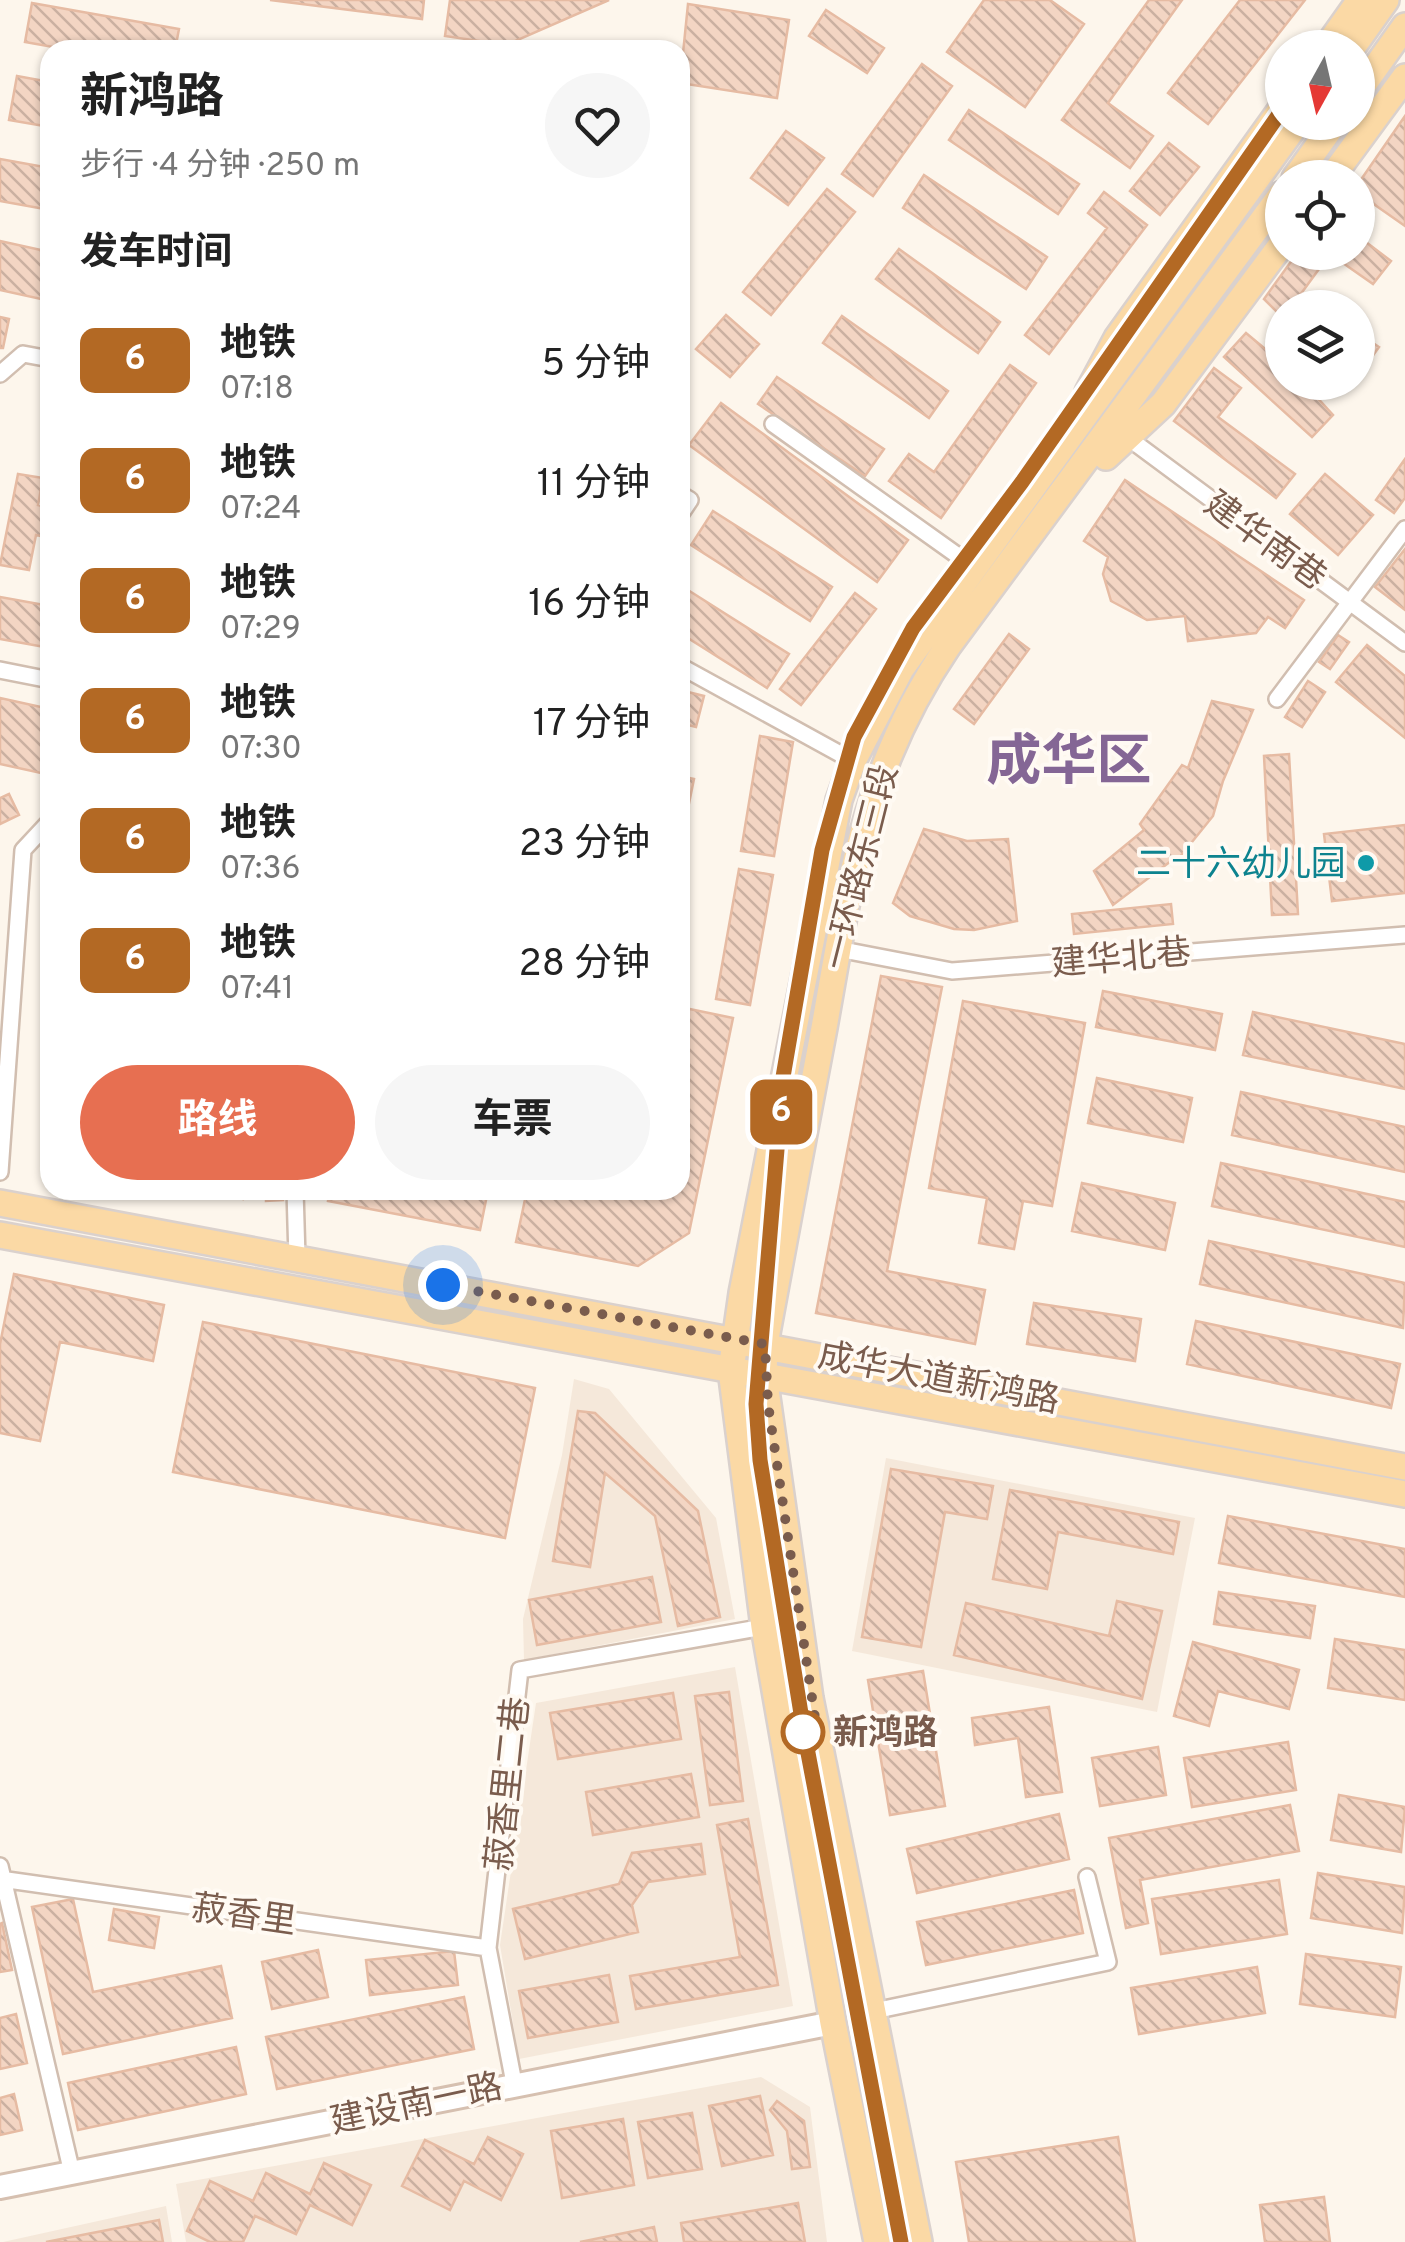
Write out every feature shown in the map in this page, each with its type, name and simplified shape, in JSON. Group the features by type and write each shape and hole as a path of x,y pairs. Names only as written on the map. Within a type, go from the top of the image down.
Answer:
{"main road":[{"path":"1339,30 1360,0"},
{"path":"1365,30 1386,0"},
{"path":"1375,68 1405,26"},
{"path":"1344,160 1405,76"},
{"path":"1040,480 1117,338 1265,132"},
{"path":"1040,480 1285,140"},
{"path":"1062,498 1265,217"},
{"path":"1062,498 1163,404 1265,267"},
{"name":"一环路东三段","path":"877,2242 832,2023 764,1627 732,1370 734,1340 823,869 853,761 900,669 1040,480"},
{"name":"一环路东三段","path":"919,2242 810,1698 764,1376 765,1344 838,949 868,810 905,714 948,646 1062,498"},
{"name":"成华大道新鸿路","path":"0,1203 1405,1467"},
{"name":"成华大道新鸿路","path":"0,1235 1405,1494"}],"street":[{"path":"1,378 23,354 40,357"},
{"path":"772,424 974,568"},
{"name":"建华南巷","path":"1127,438 1405,642"},
{"path":"1277,699 1348,600 1405,530"},
{"path":"0,670 40,678"},
{"path":"690,671 853,761"},
{"path":"0,1172 22,850 40,831"},
{"name":"建华北巷","path":"838,949 952,970 1405,935"},
{"path":"295,1200 297,1258"},
{"name":"菽香里二巷","path":"514,2083 488,1948 520,1670 764,1627"},
{"path":"1,1875 72,2173"},
{"name":"菽香里","path":"1,1875 488,1948"},
{"path":"874,2011 1108,1962 1087,1876"},
{"name":"建设南一路","path":"0,2187 832,2023"}],"shaded area":[{"path":"574,1379 609,1389 716,1518 735,1619 524,1660 523,1619 562,1455"},
{"path":"886,1458 1195,1518 1157,1712 852,1651"},
{"path":"735,1667 793,2006 519,2059 500,1945 536,1703"},
{"path":"761,2077 810,2107 827,2242 186,2242 176,2184"},
{"path":"166,2206 172,2242 3,2242"}],"building":[{"path":"270,0 424,0 422,19"},
{"path":"450,0 609,0 517,40 445,36"},
{"path":"984,0 1050,0 1084,24 1025,107 947,52"},
{"path":"1149,0 1182,0 1108,103 1153,136 1130,168 1062,120"},
{"path":"1240,0 1305,0 1282,30 1265,30 1265,51 1208,124 1168,93"},
{"path":"32,3 179,29 177,40 25,42"},
{"path":"688,4 789,20 777,98 690,85 690,40 684,40"},
{"path":"826,10 884,48 867,73 809,36"},
{"path":"922,64 952,86 873,196 842,174"},
{"path":"17,76 40,80 40,125 9,120"},
{"path":"969,110 1079,184 1058,214 949,140"},
{"path":"1405,116 1405,226 1375,205 1375,160"},
{"path":"786,131 824,158 788,205 751,178"},
{"path":"1169,143 1199,167 1160,215 1130,191"},
{"path":"0,159 40,166 40,208 0,201"},
{"path":"924,175 1047,257 1026,289 903,208"},
{"path":"827,189 855,212 771,315 743,292"},
{"path":"1104,192 1147,225 1049,354 1025,335 1107,228 1088,213"},
{"path":"0,241 40,250 40,299 0,290"},
{"path":"899,249 1000,322 978,353 876,279"},
{"path":"1375,249 1391,261 1373,284 1353,270 1375,270"},
{"path":"1285,270 1318,270 1304,290 1271,290"},
{"path":"726,315 759,344 730,377 696,349"},
{"path":"842,316 948,391 929,418 823,343"},
{"path":"0,317 9,319 3,348 0,348"},
{"path":"1246,333 1265,349 1265,394 1224,357"},
{"path":"1010,365 1036,383 941,518 889,481 909,454 934,472"},
{"path":"1214,368 1241,388 1218,417 1295,474 1276,498 1174,421"},
{"path":"777,377 884,449 865,476 758,404"},
{"path":"1271,400 1319,400 1333,415 1312,437"},
{"path":"721,403 908,540 877,582 690,444"},
{"path":"1405,459 1405,498 1394,513 1376,500"},
{"path":"18,474 40,478 40,536 36,535 29,570 0,565"},
{"path":"1325,474 1373,515 1338,555 1290,514"},
{"path":"1125,480 1304,600 1285,628 1268,617 1256,633 1188,641 1185,616 1147,620 1111,601 1103,574 1108,557 1084,541"},
{"path":"713,511 832,587 810,621 691,545"},
{"path":"1405,549 1405,610 1375,587"},
{"path":"690,591 789,654 767,688 690,639"},
{"path":"855,593 876,609 801,705 780,689"},
{"path":"0,597 40,604 40,646 0,639"},
{"path":"1009,634 1029,649 974,724 954,709"},
{"path":"1338,635 1349,642 1330,669 1319,662"},
{"path":"1367,645 1405,676 1405,738 1336,682"},
{"path":"1308,681 1325,692 1302,727 1285,717"},
{"path":"690,692 704,696 696,727 690,726"},
{"path":"0,698 40,707 40,773 0,764"},
{"path":"1212,701 1253,710 1223,781 1213,816 1175,863 1171,861 1113,905 1094,871 1144,830 1140,824 1182,765 1188,768"},
{"path":"760,736 793,742 774,856 741,851"},
{"path":"1289,754 1298,914 1272,915 1264,756"},
{"path":"9,794 19,815 0,824 0,798"},
{"name":"二十六幼儿园","path":"1405,825 1405,893 1332,901 1324,834"},
{"path":"924,829 967,841 1008,839 1017,921 974,930 954,929 910,916 893,903"},
{"path":"739,869 773,875 750,1005 716,999"},
{"path":"1171,904 1173,924 1074,934 1072,914"},
{"path":"881,976 942,987 887,1271 985,1290 975,1344 816,1313"},
{"path":"1103,991 1222,1014 1215,1050 1096,1027"},
{"path":"963,1001 1085,1023 1052,1206 1023,1201 1014,1249 979,1243 987,1198 929,1188"},
{"path":"690,1009 733,1018 689,1233 638,1266 516,1242 525,1200 690,1200"},
{"path":"1253,1012 1405,1044 1405,1089 1243,1055"},
{"path":"1097,1078 1192,1098 1183,1142 1088,1123"},
{"path":"1241,1092 1405,1127 1405,1172 1232,1135"},
{"path":"1221,1163 1405,1202 1405,1247 1212,1206"},
{"path":"1082,1183 1175,1203 1165,1250 1072,1231"},
{"path":"328,1200 486,1200 480,1230"},
{"path":"1209,1241 1405,1283 1403,1328 1200,1284"},
{"path":"14,1274 164,1305 153,1361 60,1342 40,1441 0,1433 0,1344"},
{"path":"1034,1303 1141,1319 1135,1361 1027,1344"},
{"path":"1196,1321 1400,1364 1391,1408 1187,1364"},
{"path":"203,1322 535,1388 505,1538 173,1472"},
{"path":"578,1411 595,1413 698,1511 720,1617 678,1626 655,1516 605,1473 590,1567 553,1561"},
{"path":"891,1469 993,1486 987,1519 945,1512 921,1647 862,1637"},
{"path":"1010,1490 1179,1522 1173,1554 1058,1532 1047,1589 993,1579"},
{"path":"1228,1516 1405,1549 1405,1597 1219,1563"},
{"path":"652,1577 661,1622 537,1645 529,1600"},
{"path":"1219,1592 1315,1606 1310,1638 1214,1624"},
{"path":"1117,1601 1162,1611 1142,1699 954,1655 966,1603 1109,1636"},
{"path":"1335,1639 1405,1650 1405,1700 1328,1688"},
{"path":"1193,1642 1299,1670 1289,1709 1218,1691 1209,1726 1174,1716"},
{"path":"923,1671 945,1806 890,1815 868,1680"},
{"path":"729,1692 743,1801 710,1805 695,1696"},
{"path":"673,1693 681,1739 558,1759 550,1713"},
{"path":"1049,1707 1062,1792 1026,1797 1018,1738 975,1745 972,1718"},
{"path":"1288,1742 1296,1790 1192,1807 1184,1758"},
{"path":"1158,1747 1166,1795 1100,1806 1092,1758"},
{"path":"691,1774 699,1817 593,1835 586,1792"},
{"path":"1339,1795 1405,1807 1401,1852 1331,1840"},
{"path":"1290,1805 1299,1851 1140,1880 1148,1923 1126,1928 1109,1838"},
{"path":"1059,1814 1069,1859 917,1893 907,1849"},
{"path":"748,1819 778,1985 636,2009 630,1976 740,1957 717,1825"},
{"path":"701,1844 705,1874 648,1882 632,1905 638,1932 525,1959 513,1909 619,1884 632,1853"},
{"path":"1318,1873 1405,1887 1402,1933 1311,1918"},
{"path":"1279,1880 1287,1934 1161,1954 1152,1899"},
{"path":"1074,1890 1083,1933 926,1965 917,1922"},
{"path":"73,1899 93,1992 221,1966 232,2018 63,2054 32,1907"},
{"path":"114,1909 159,1917 154,1948 109,1940"},
{"path":"0,1924 12,1970 0,1972"},
{"path":"318,1950 328,1997 272,2009 262,1962"},
{"path":"454,1951 458,1985 370,1995 366,1960"},
{"path":"1306,1954 1401,1967 1395,2017 1300,2004"},
{"path":"1257,1967 1265,2013 1139,2034 1131,1988"},
{"path":"609,1975 618,2022 528,2038 519,1991"},
{"path":"464,1997 474,2049 277,2089 266,2037"},
{"path":"16,2014 27,2063 0,2069 0,2018"},
{"path":"236,2047 246,2094 78,2130 68,2083"},
{"path":"14,2094 22,2130 0,2135 0,2098"},
{"path":"760,2096 773,2155 722,2166 709,2106"},
{"path":"777,2101 804,2121 810,2167 792,2169 787,2131 770,2110"},
{"path":"692,2113 702,2169 648,2178 638,2122"},
{"path":"623,2119 634,2185 562,2198 551,2131"},
{"path":"488,2137 523,2154 501,2200 464,2181 450,2210 402,2186 425,2140 474,2164"},
{"path":"1118,2137 1135,2242 969,2242 956,2162"},
{"path":"324,2163 371,2185 352,2225 310,2205 296,2234 255,2216 243,2242 210,2242 187,2231 210,2181 253,2201 266,2173 310,2194"},
{"path":"1324,2197 1330,2242 1265,2242 1260,2205"},
{"path":"798,2203 805,2242 684,2242 681,2223"},
{"path":"159,2220 163,2242 46,2242"},
{"path":"654,2227 657,2242 580,2242"}],"metro line":[{"name":"6","path":"901,2242 804,1732 760,1460 756,1404 758,1343 783,1077 822,850 854,737 913,628 1022,482 1265,134"}],"place":[{"name":"二十六幼儿园","path":"1366,863"},
{"name":"新鸿路","path":"803,1732"}],"district":[{"name":"成华区","path":"1069,760"}],"route":[{"path":"443,1285 765,1344 764,1376 818,1738 803,1732"}]}
